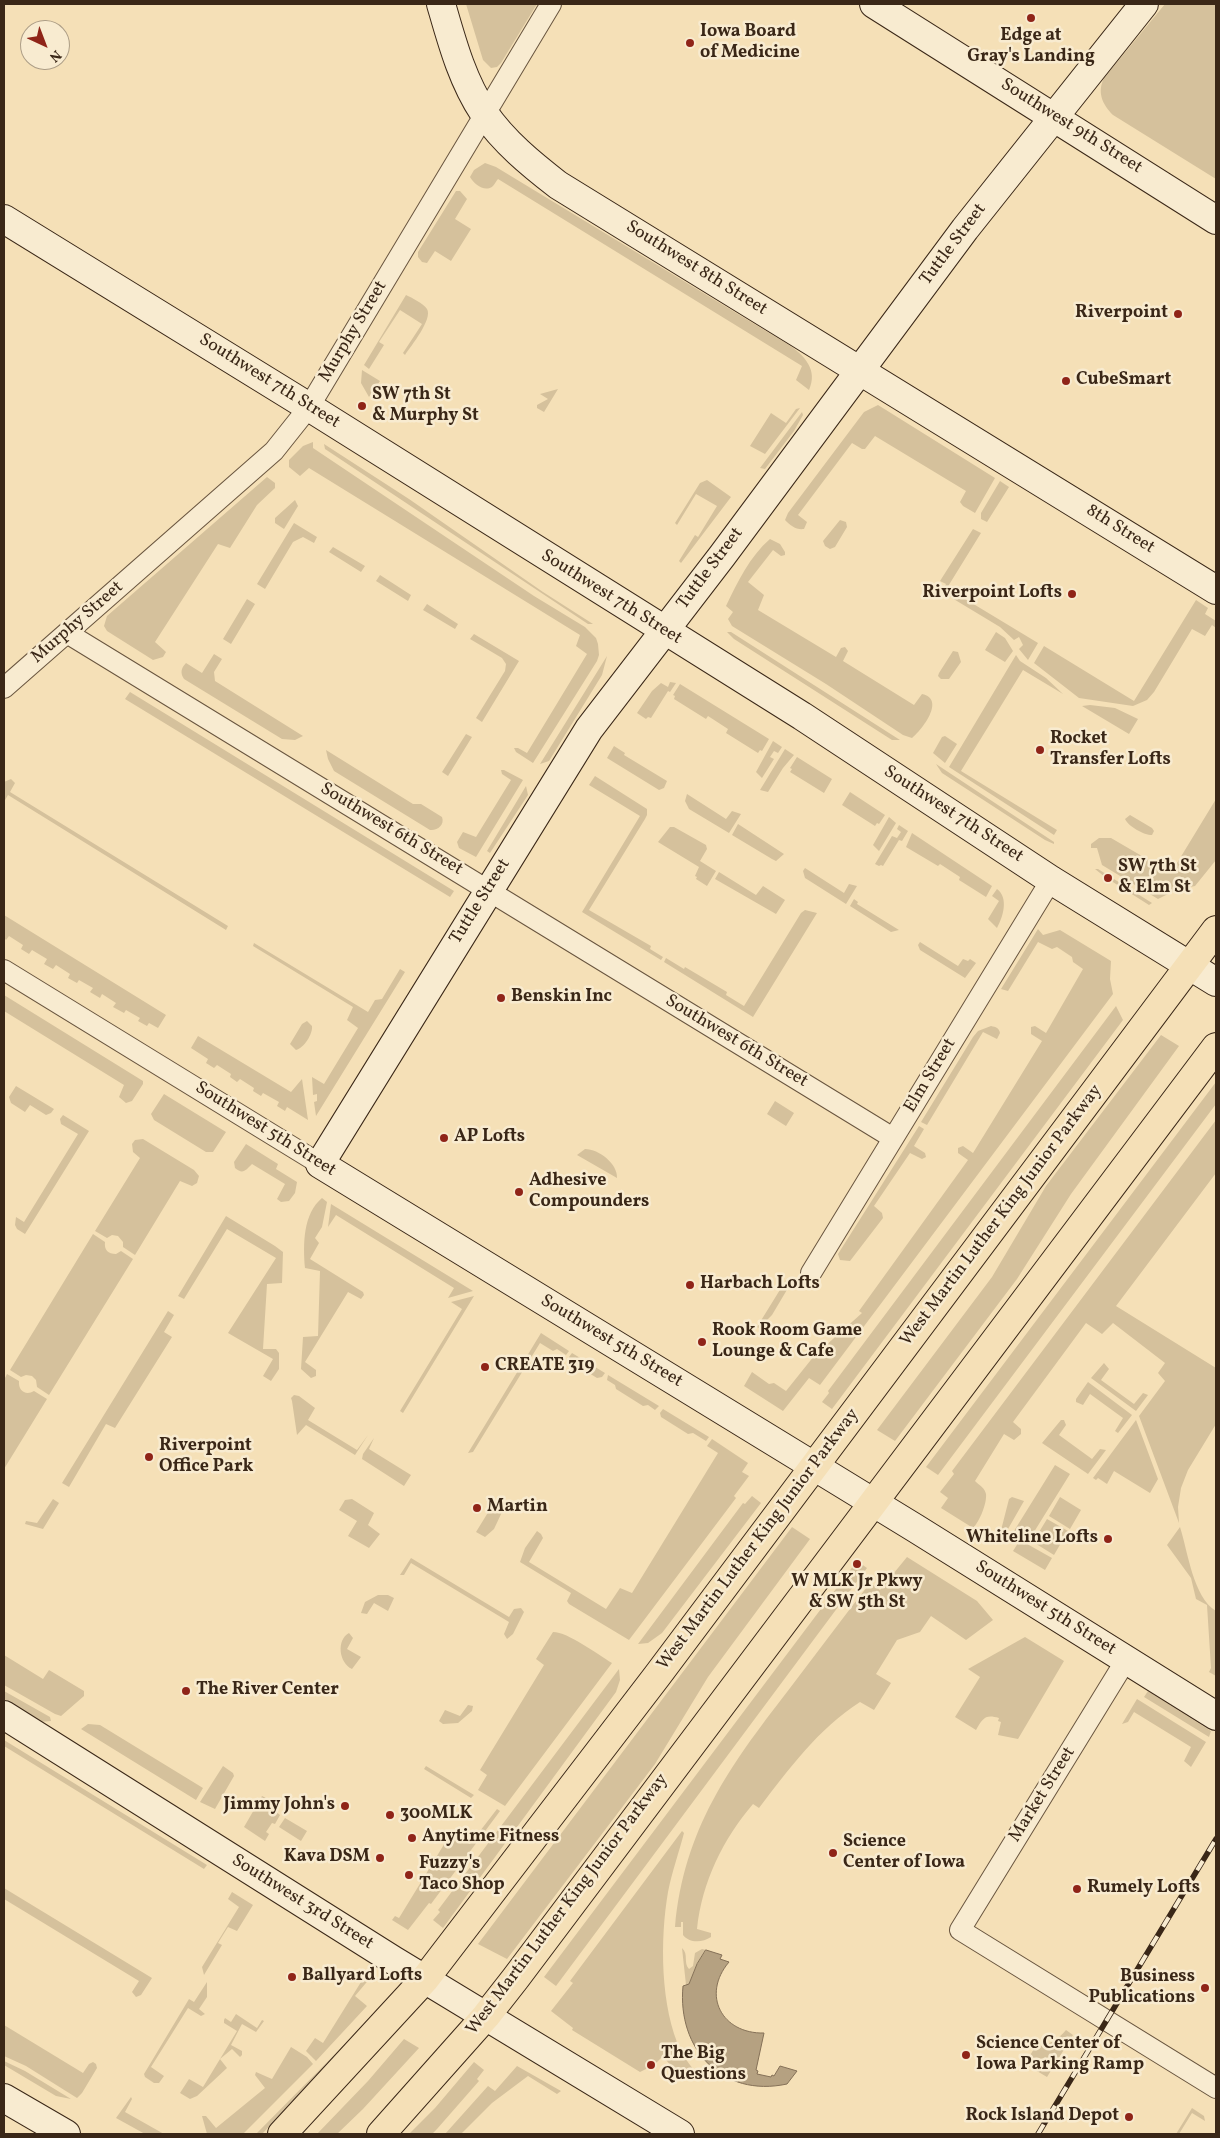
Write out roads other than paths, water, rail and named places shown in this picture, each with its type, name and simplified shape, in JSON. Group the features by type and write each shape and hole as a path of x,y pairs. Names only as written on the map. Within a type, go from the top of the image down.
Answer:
{"main road":[{"name":"Southwest 8th Street","path":"441,4 461,68 484,113 514,147 558,185 1023,470"},
{"name":"Southwest 9th Street","path":"874,4 1216,220"},
{"name":"Tuttle Street","path":"320,1164 574,750 604,708 722,556 860,369 1054,116 1144,4"},
{"name":"Southwest 7th Street","path":"4,219 309,407 859,753 1051,880 1216,982"},
{"name":"8th Street","path":"1023,470 1216,590"},
{"name":"West Martin Luther King Junior Parkway","path":"282,2134 426,1979 657,1676 1216,930"},
{"name":"West Martin Luther King Junior Parkway","path":"381,2134 486,2016 1216,1047"},
{"name":"Southwest 5th Street","path":"320,1164 874,1502 1216,1716"},
{"name":"Southwest 3rd Street","path":"4,1715 220,1852 677,2133"},
{"path":"4,2098 66,2134"}],"street":[{"name":"Murphy Street","path":"4,688 274,451 293,430 309,407 551,4"},
{"name":"Southwest 6th Street","path":"67,633 893,1138"},
{"name":"Elm Street","path":"811,1273 1051,880"},
{"name":"Southwest 5th Street","path":"4,970 320,1164"},
{"name":"Market Street","path":"1126,1660 960,1930 1216,2088"}],"railway":[{"path":"1038,2134 1216,1839"}],"place":[{"name":"Edge at Gray's Landing","path":"1031,18"},
{"name":"Iowa Board of Medicine","path":"690,43"},
{"name":"Riverpoint","path":"1178,314"},
{"name":"CubeSmart","path":"1066,381"},
{"name":"SW 7th St & Murphy St","path":"362,406"},
{"name":"Riverpoint Lofts","path":"1072,594"},
{"name":"Rocket Transfer Lofts","path":"1040,750"},
{"name":"SW 7th St & Elm St","path":"1108,878"},
{"name":"Benskin Inc","path":"501,998"},
{"name":"AP Lofts","path":"444,1138"},
{"name":"Adhesive Compounders","path":"519,1192"},
{"name":"Harbach Lofts","path":"690,1285"},
{"name":"Rook Room Game Lounge & Cafe","path":"702,1342"},
{"name":"CREATE 319","path":"485,1367"},
{"name":"Riverpoint Office Park","path":"149,1457"},
{"name":"Martin","path":"477,1508"},
{"name":"Whiteline Lofts","path":"1108,1539"},
{"name":"W MLK Jr Pkwy & SW 5th St","path":"857,1564"},
{"name":"The River Center","path":"186,1691"},
{"name":"Jimmy John's","path":"345,1806"},
{"name":"300MLK","path":"390,1815"},
{"name":"Anytime Fitness","path":"412,1838"},
{"name":"Science Center of Iowa","path":"833,1853"},
{"name":"Kava DSM","path":"380,1858"},
{"name":"Fuzzy's Taco Shop","path":"409,1875"},
{"name":"Rumely Lofts","path":"1077,1889"},
{"name":"Ballyard Lofts","path":"292,1977"},
{"name":"Business Publications","path":"1205,1988"},
{"name":"Science Center of Iowa Parking Ramp","path":"966,2055"},
{"name":"The Big Questions","path":"651,2065"},
{"name":"Rock Island Depot","path":"1129,2117"}]}
